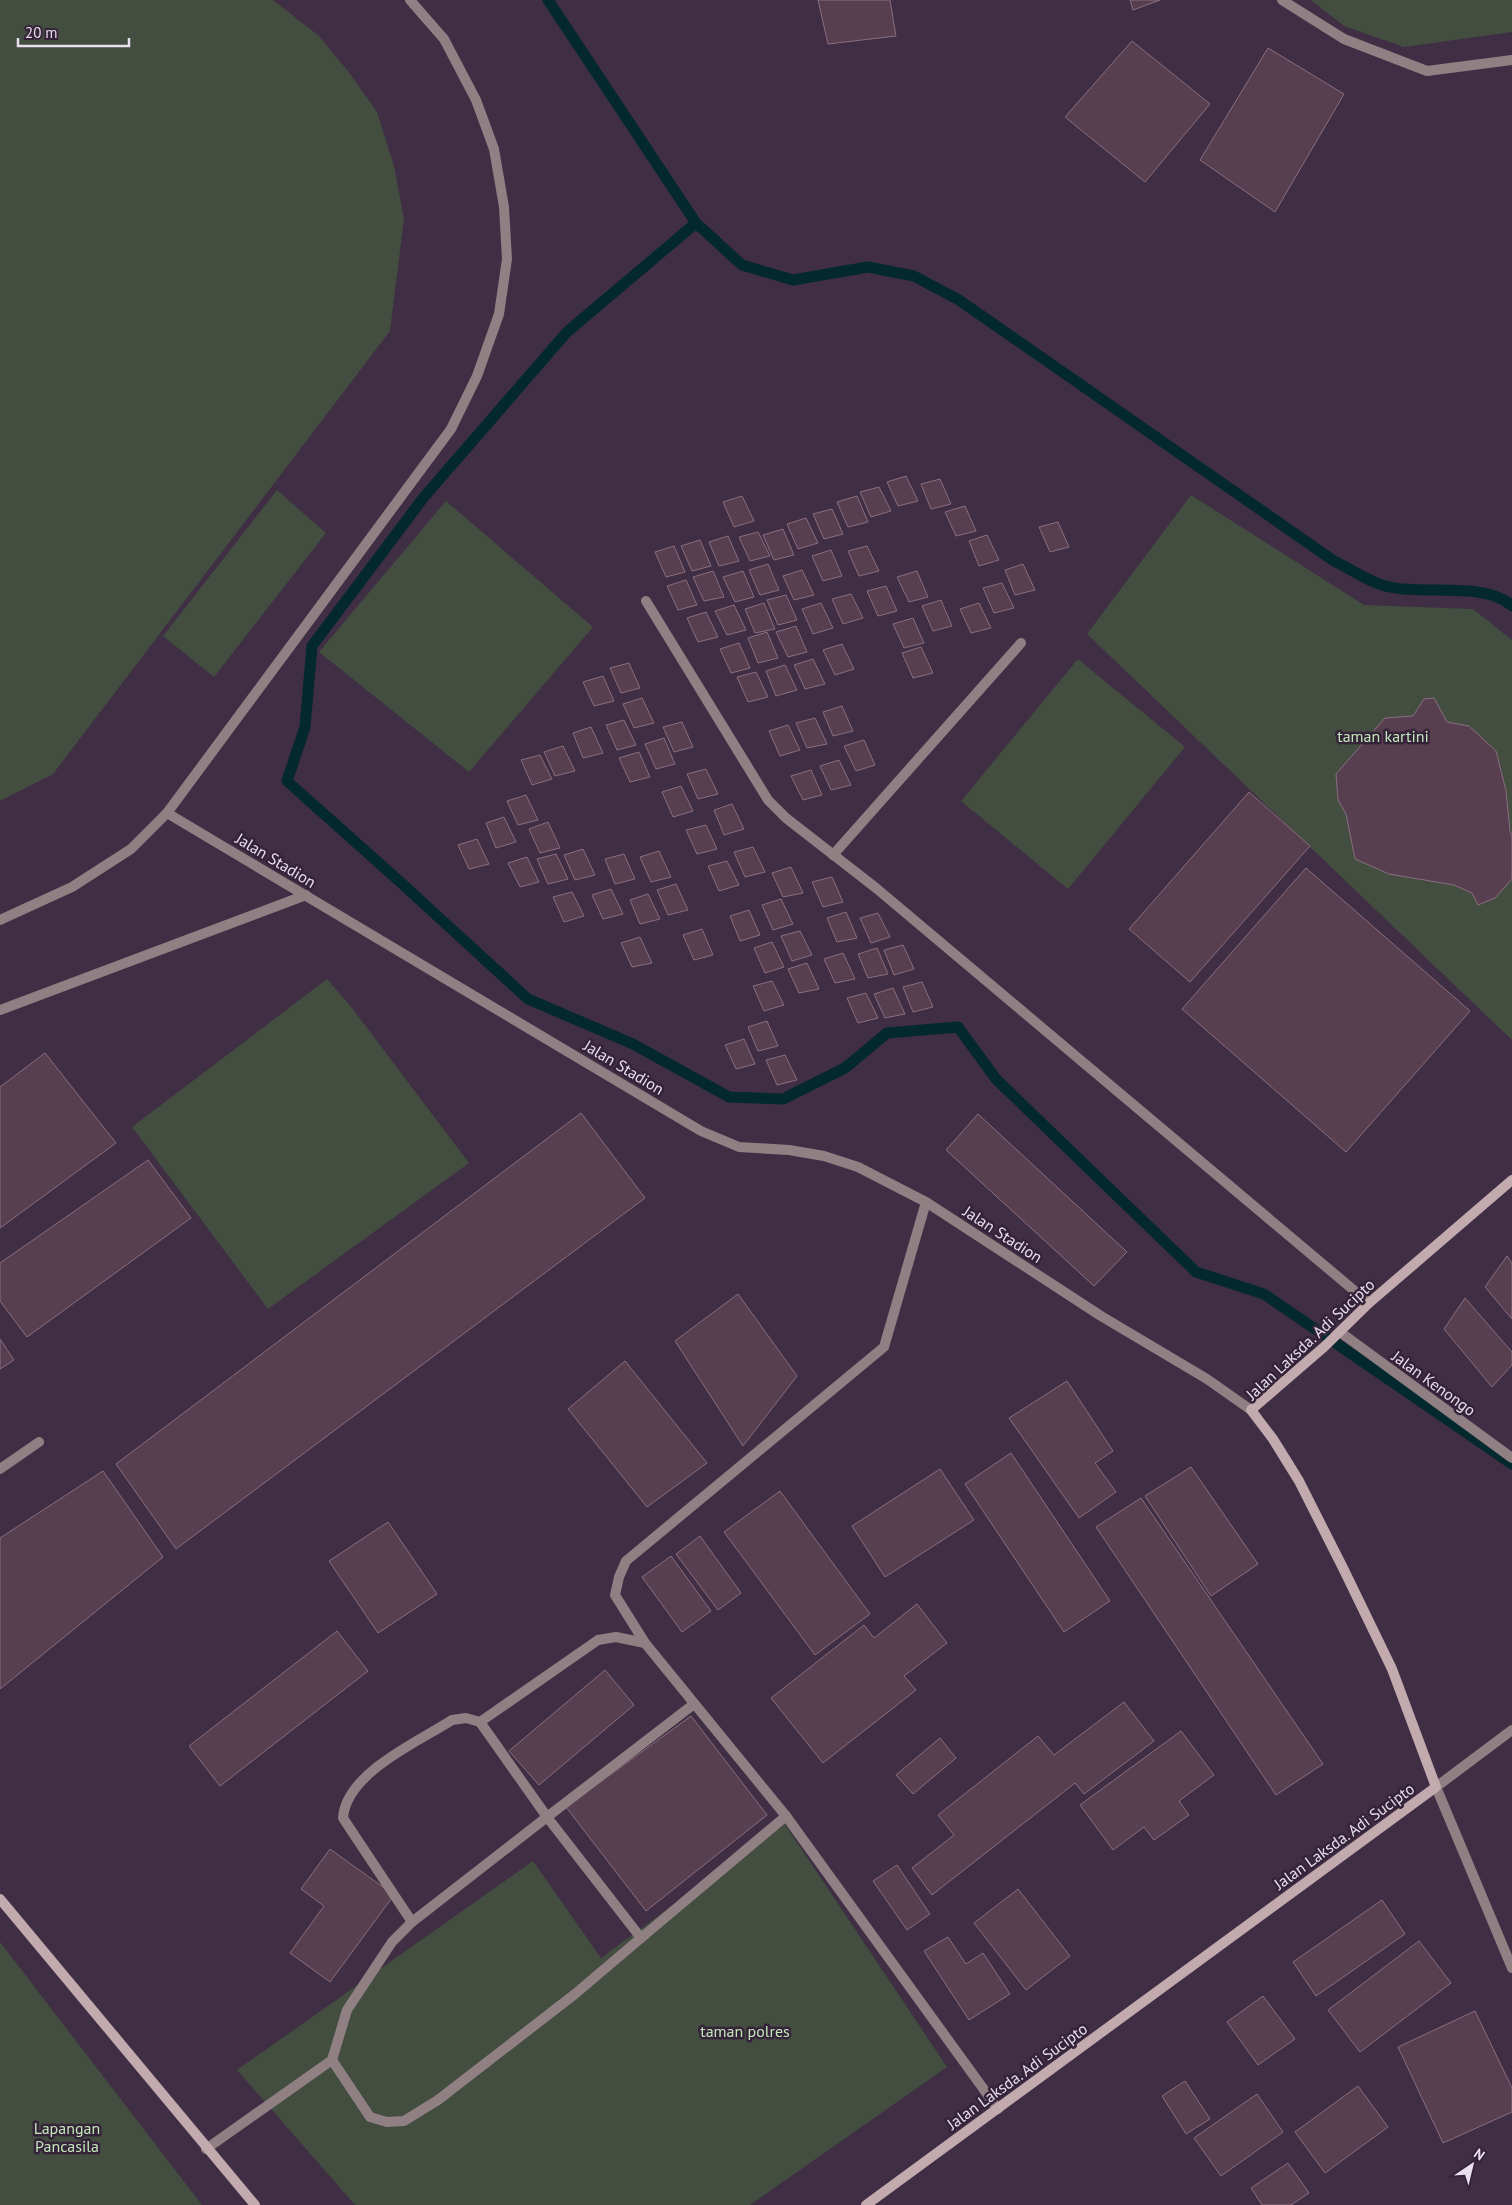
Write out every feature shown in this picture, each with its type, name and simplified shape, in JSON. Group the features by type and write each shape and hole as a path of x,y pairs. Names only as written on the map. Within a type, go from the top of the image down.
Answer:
{"main road":[{"name":"Jalan Laksda. Adi Sucipto","path":"866,2205 1436,1787 1392,1669 1343,1568 1298,1481 1273,1439 1251,1410 1324,1347 1369,1303 1512,1180"},
{"path":"0,1899 206,2149 255,2205"}],"street":[{"path":"0,920 72,887 131,849 167,813 451,429 477,376 499,314 507,259 504,207 494,149 476,100 444,39 410,0"},
{"path":"1282,0 1344,39 1427,71 1512,60"},
{"path":"646,601 768,800 786,818 876,888 1369,1303"},
{"path":"833,855 1020,644"},
{"name":"Jalan Stadion","path":"167,813 306,894 701,1131 739,1147 789,1150 833,1159 858,1167 926,1202 1102,1316 1206,1379 1251,1410"},
{"path":"0,1010 306,894"},
{"path":"926,1202 884,1347 626,1561 619,1577 615,1595 645,1643 786,1816 998,2109"},
{"name":"Jalan Kenongo","path":"1339,1333 1512,1458"},
{"path":"0,1469 39,1442"},
{"path":"480,1722 598,1640 616,1637 645,1643"},
{"path":"206,2149 332,2060 347,2010 392,1942 412,1922 694,1704"},
{"path":"412,1922 343,1818 344,1806 370,1771 452,1720 466,1718 480,1722 547,1817 641,1938"},
{"path":"1512,1730 1436,1787 1512,1968"},
{"path":"332,2060 370,2117 386,2122 404,2121 438,2100 575,1994 786,1816"}],"green space":[{"path":"0,0 273,0 319,36 348,71 377,112 394,166 404,219 390,331 53,774 0,801"},
{"path":"1311,0 1512,0 1512,32 1404,47 1344,26"},
{"path":"277,490 326,533 214,677 163,636"},
{"name":"taman kartini","path":"1191,495 1364,605 1473,609 1512,640 1512,1040 1087,634"},
{"path":"446,501 593,627 469,772 319,652"},
{"path":"1078,659 1185,747 1068,889 961,801"},
{"path":"327,979 352,1008 469,1163 268,1309 132,1127"},
{"name":"taman polres","path":"784,1823 947,2067 750,2205 355,2205 237,2070 533,1861 601,1958"},
{"name":"Lapangan Pancasila","path":"0,1942 202,2205 0,2205"}],"building":[{"path":"818,0 890,0 896,36 828,44"},
{"path":"1130,0 1160,0 1133,10"},
{"path":"1132,41 1210,104 1145,182 1065,117"},
{"path":"1268,48 1344,94 1275,212 1200,160"},
{"path":"906,476 918,501 898,506 887,482"},
{"path":"940,479 951,504 931,509 921,484"},
{"path":"879,487 891,511 871,517 860,492"},
{"path":"742,496 754,521 734,527 723,502"},
{"path":"857,496 868,522 848,527 837,502"},
{"path":"965,506 976,531 956,536 945,512"},
{"path":"832,509 843,534 824,539 813,514"},
{"path":"806,518 818,543 798,549 787,524"},
{"path":"1058,522 1069,547 1050,552 1039,527"},
{"path":"783,529 794,555 774,560 763,535"},
{"path":"758,532 770,556 750,561 739,537"},
{"path":"987,535 999,560 979,566 969,541"},
{"path":"728,536 739,561 719,566 709,542"},
{"path":"700,540 711,566 692,571 681,546"},
{"path":"674,546 685,572 666,577 655,552"},
{"path":"867,546 879,571 859,576 848,551"},
{"path":"831,550 842,576 823,581 812,556"},
{"path":"768,564 779,590 760,595 749,570"},
{"path":"1023,564 1035,590 1015,595 1005,570"},
{"path":"802,570 814,595 794,600 783,576"},
{"path":"713,571 724,597 704,601 693,577"},
{"path":"743,571 754,597 735,602 723,577"},
{"path":"917,571 928,597 909,602 897,577"},
{"path":"686,580 697,605 678,610 667,586"},
{"path":"1002,583 1014,608 994,613 983,588"},
{"path":"886,586 897,611 878,616 867,591"},
{"path":"851,594 863,618 843,624 832,599"},
{"path":"786,595 797,620 778,625 767,600"},
{"path":"941,600 952,626 933,631 922,606"},
{"path":"764,603 775,629 755,633 745,609"},
{"path":"821,603 833,628 813,634 802,609"},
{"path":"979,603 991,628 971,633 960,609"},
{"path":"734,605 746,630 727,635 715,611"},
{"path":"706,612 718,637 698,642 687,618"},
{"path":"913,618 924,643 904,648 893,624"},
{"path":"796,626 807,652 788,657 776,632"},
{"path":"767,632 778,658 758,663 748,638"},
{"path":"739,643 750,668 731,673 720,649"},
{"path":"842,644 854,669 835,675 823,650"},
{"path":"921,647 933,673 913,678 902,653"},
{"path":"813,659 825,684 805,689 794,665"},
{"path":"629,663 640,688 621,693 610,668"},
{"path":"785,665 797,690 776,696 766,671"},
{"path":"756,672 768,697 748,702 737,677"},
{"path":"603,676 614,701 594,706 583,682"},
{"path":"642,698 654,723 634,728 623,704"},
{"path":"1434,698 1447,722 1469,726 1496,751 1506,791 1512,836 1512,879 1495,898 1478,905 1472,893 1454,885 1389,874 1355,859 1346,814 1338,800 1336,774 1385,718 1413,716 1424,699"},
{"path":"842,706 853,731 833,736 823,712"},
{"path":"815,718 827,744 807,748 796,723"},
{"path":"624,720 636,745 617,750 606,725"},
{"path":"682,722 693,747 674,752 663,727"},
{"path":"788,725 800,750 780,756 769,731"},
{"path":"591,727 603,753 583,758 573,733"},
{"path":"664,738 675,764 656,769 645,744"},
{"path":"864,740 875,765 856,771 844,746"},
{"path":"563,746 575,771 555,776 544,752"},
{"path":"639,752 650,777 630,782 619,758"},
{"path":"540,755 552,779 532,785 521,760"},
{"path":"839,760 851,785 831,790 820,766"},
{"path":"706,769 718,794 698,799 687,774"},
{"path":"811,770 822,795 803,800 791,776"},
{"path":"681,786 693,811 673,817 662,792"},
{"path":"1249,792 1310,846 1190,982 1129,929"},
{"path":"526,795 538,820 518,825 507,801"},
{"path":"732,804 744,829 724,835 714,810"},
{"path":"504,817 516,842 496,848 486,823"},
{"path":"548,822 560,848 540,853 529,829"},
{"path":"706,825 717,849 697,854 686,830"},
{"path":"477,839 489,864 469,869 458,845"},
{"path":"753,847 765,872 745,877 734,852"},
{"path":"583,849 595,875 575,880 564,855"},
{"path":"659,851 671,877 651,882 640,857"},
{"path":"556,854 568,879 548,884 537,859"},
{"path":"624,854 635,879 615,884 605,859"},
{"path":"527,857 539,882 520,887 508,863"},
{"path":"727,861 739,885 719,891 708,866"},
{"path":"791,867 803,893 783,897 772,873"},
{"path":"1306,868 1470,1011 1346,1152 1182,1009"},
{"path":"832,877 843,902 823,907 812,882"},
{"path":"676,884 688,910 668,915 657,890"},
{"path":"611,889 623,914 603,919 592,895"},
{"path":"572,892 584,916 564,922 553,897"},
{"path":"648,894 660,919 640,924 630,900"},
{"path":"781,899 793,924 773,930 762,905"},
{"path":"749,910 760,935 740,941 730,916"},
{"path":"846,912 857,938 837,942 827,918"},
{"path":"878,913 890,937 871,943 860,918"},
{"path":"702,929 713,955 694,960 683,935"},
{"path":"800,931 812,955 792,961 781,936"},
{"path":"640,937 652,963 632,967 621,943"},
{"path":"772,942 784,967 765,973 754,948"},
{"path":"903,945 914,969 894,975 884,950"},
{"path":"877,948 888,974 868,978 858,954"},
{"path":"843,953 855,979 835,983 824,959"},
{"path":"807,963 819,989 799,993 788,969"},
{"path":"772,981 784,1005 764,1011 753,986"},
{"path":"922,982 933,1007 913,1012 903,987"},
{"path":"893,988 905,1014 885,1018 874,994"},
{"path":"866,993 878,1018 858,1023 847,998"},
{"path":"767,1021 778,1046 758,1051 748,1027"},
{"path":"744,1039 755,1064 736,1069 725,1045"},
{"path":"45,1053 116,1143 0,1228 0,1087"},
{"path":"785,1055 797,1080 777,1085 766,1060"},
{"path":"581,1113 645,1198 176,1549 116,1464"},
{"path":"978,1114 1127,1252 1094,1286 946,1150"},
{"path":"148,1160 191,1218 27,1337 0,1301 0,1263"},
{"path":"1507,1256 1512,1263 1512,1319 1485,1287"},
{"path":"738,1294 797,1376 743,1446 675,1341"},
{"path":"1465,1298 1512,1352 1512,1365 1492,1387 1444,1329"},
{"path":"0,1339 14,1360 0,1369"},
{"path":"625,1361 707,1463 647,1507 568,1409"},
{"path":"1067,1381 1113,1451 1095,1463 1116,1492 1079,1518 1009,1418"},
{"path":"1011,1453 1110,1601 1064,1632 965,1484"},
{"path":"1191,1467 1258,1564 1211,1596 1145,1496"},
{"path":"940,1469 974,1520 885,1577 852,1526"},
{"path":"103,1471 163,1557 0,1689 0,1538"},
{"path":"780,1491 870,1614 815,1655 724,1532"},
{"path":"1141,1498 1323,1764 1276,1795 1096,1527"},
{"path":"388,1522 437,1594 378,1633 329,1561"},
{"path":"700,1536 741,1593 718,1610 676,1554"},
{"path":"671,1556 711,1611 682,1632 642,1577"},
{"path":"917,1604 947,1643 904,1676 916,1690 823,1763 771,1698 864,1625 874,1638"},
{"path":"337,1631 368,1671 220,1786 189,1746"},
{"path":"605,1670 634,1705 539,1785 509,1751"},
{"path":"1124,1702 1154,1741 1084,1794 1075,1783 932,1895 912,1868 954,1835 938,1815 1038,1736 1054,1755"},
{"path":"691,1716 767,1815 646,1911 566,1807"},
{"path":"1181,1731 1214,1775 1179,1801 1189,1815 1154,1840 1144,1827 1113,1850 1080,1805"},
{"path":"940,1738 956,1758 913,1794 896,1775"},
{"path":"330,1849 394,1895 330,1982 290,1953 324,1906 301,1889"},
{"path":"897,1865 930,1914 907,1930 873,1881"},
{"path":"1018,1889 1070,1956 1026,1990 974,1923"},
{"path":"1382,1900 1405,1934 1316,1996 1293,1962"},
{"path":"948,1937 966,1964 983,1953 1010,1994 969,2020 924,1951"},
{"path":"1419,1941 1451,1983 1360,2052 1328,2010"},
{"path":"1263,1996 1295,2039 1258,2065 1227,2022"},
{"path":"1475,2011 1512,2088 1512,2112 1443,2143 1398,2047"},
{"path":"1185,2081 1210,2119 1186,2134 1162,2096"},
{"path":"1358,2086 1388,2127 1325,2173 1295,2132"},
{"path":"1257,2094 1283,2132 1221,2176 1194,2138"},
{"path":"1288,2163 1309,2193 1291,2205 1262,2205 1251,2188"}],"waterway":[{"path":"548,0 696,223 742,265 793,280 868,267 914,276 959,300 1334,561 1382,585 1414,590 1450,590 1485,593 1500,598 1512,606"},
{"path":"696,223 567,332 424,497 312,646 305,727 287,781 528,999 633,1044 729,1097 783,1099 845,1068 887,1033 958,1027 996,1079 1196,1272 1264,1294 1512,1464"}]}
